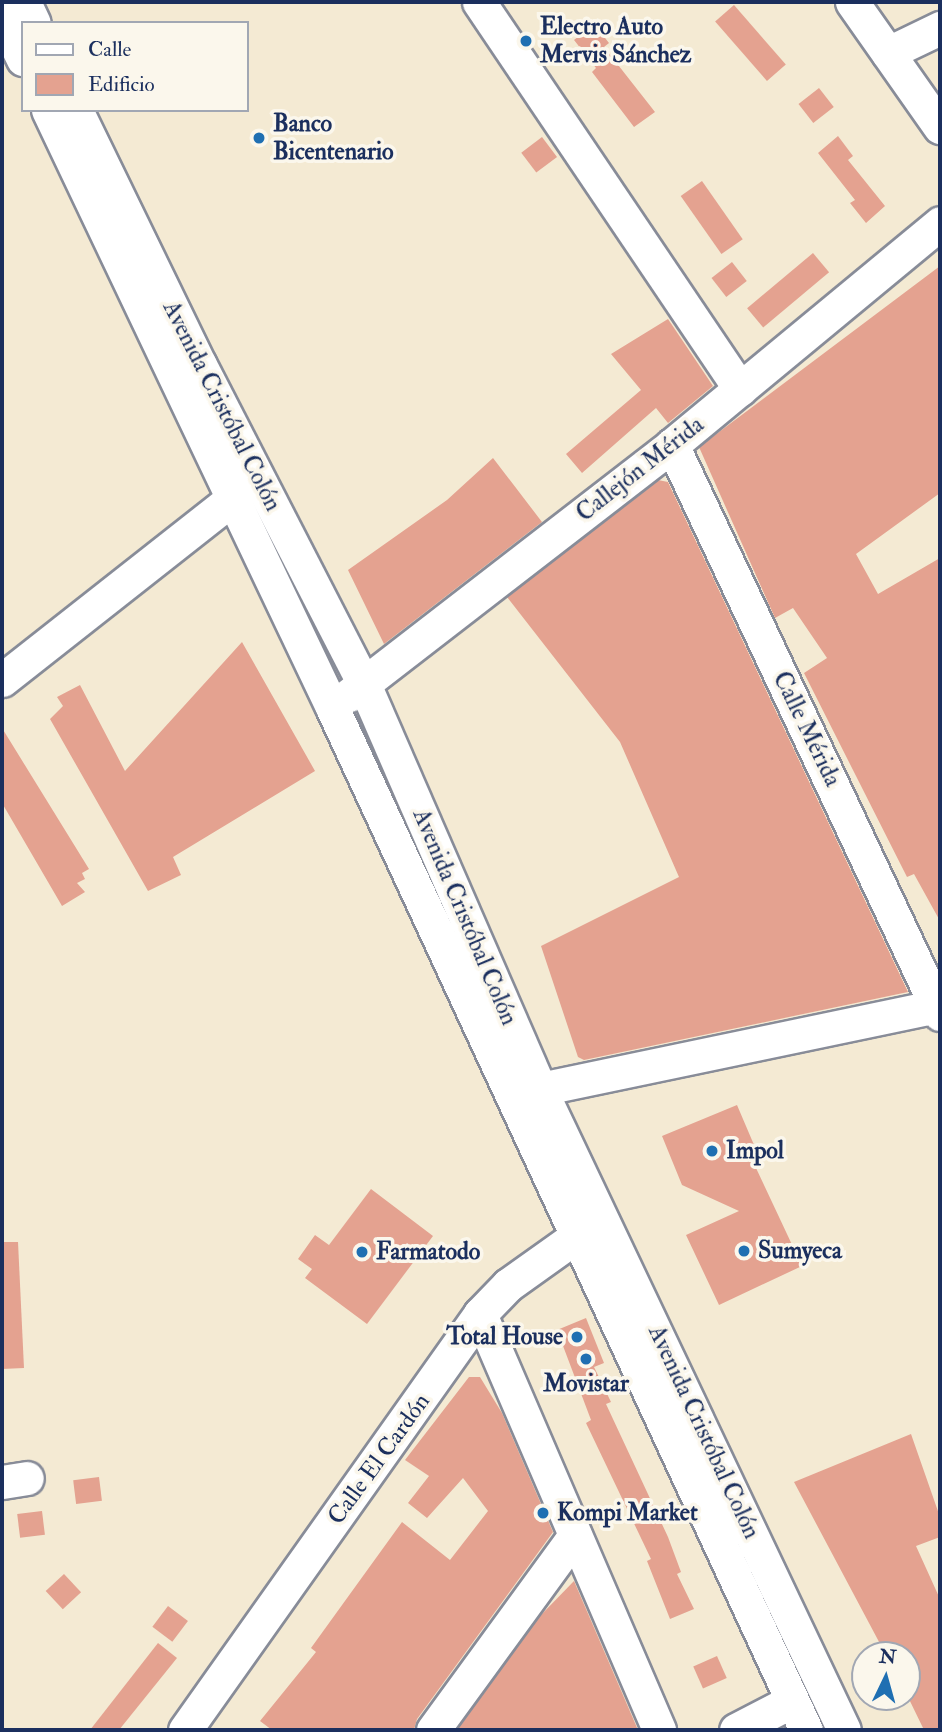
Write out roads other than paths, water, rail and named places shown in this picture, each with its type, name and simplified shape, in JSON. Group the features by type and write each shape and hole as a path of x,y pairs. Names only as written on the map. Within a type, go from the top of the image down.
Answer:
{"street":[{"path":"24,2 33,21"},
{"path":"480,2 740,389"},
{"path":"852,2 940,127"},
{"path":"2,16 21,55"},
{"path":"888,53 940,28"},
{"name":"Avenida Cristóbal Colón","path":"49,112 231,500 332,707 589,1226 844,1730"},
{"name":"Avenida Cristóbal Colón","path":"77,112 200,365 365,684 540,1088 589,1226 799,1716"},
{"name":"Callejón Mérida","path":"332,707 672,445 940,223"},
{"name":"Calle Mérida","path":"672,445 939,1010"},
{"path":"2,680 231,500"},
{"path":"540,1088 939,1010"},
{"name":"Calle El Cardón","path":"185,1730 480,1314 508,1285 589,1226"},
{"path":"480,1314 659,1730"},
{"path":"433,1730 575,1535"},
{"path":"736,1730 799,1716"}],"place":[{"name":"Electro Auto Mervis Sánchez","path":"526,41"},
{"name":"Banco Bicentenario","path":"259,138"},
{"name":"Impol","path":"712,1151"},
{"name":"Sumyeca","path":"744,1251"},
{"name":"Farmatodo","path":"362,1252"},
{"name":"Total House","path":"577,1337"},
{"name":"Movistar","path":"586,1359"},
{"name":"Kompi Market","path":"543,1513"}]}
